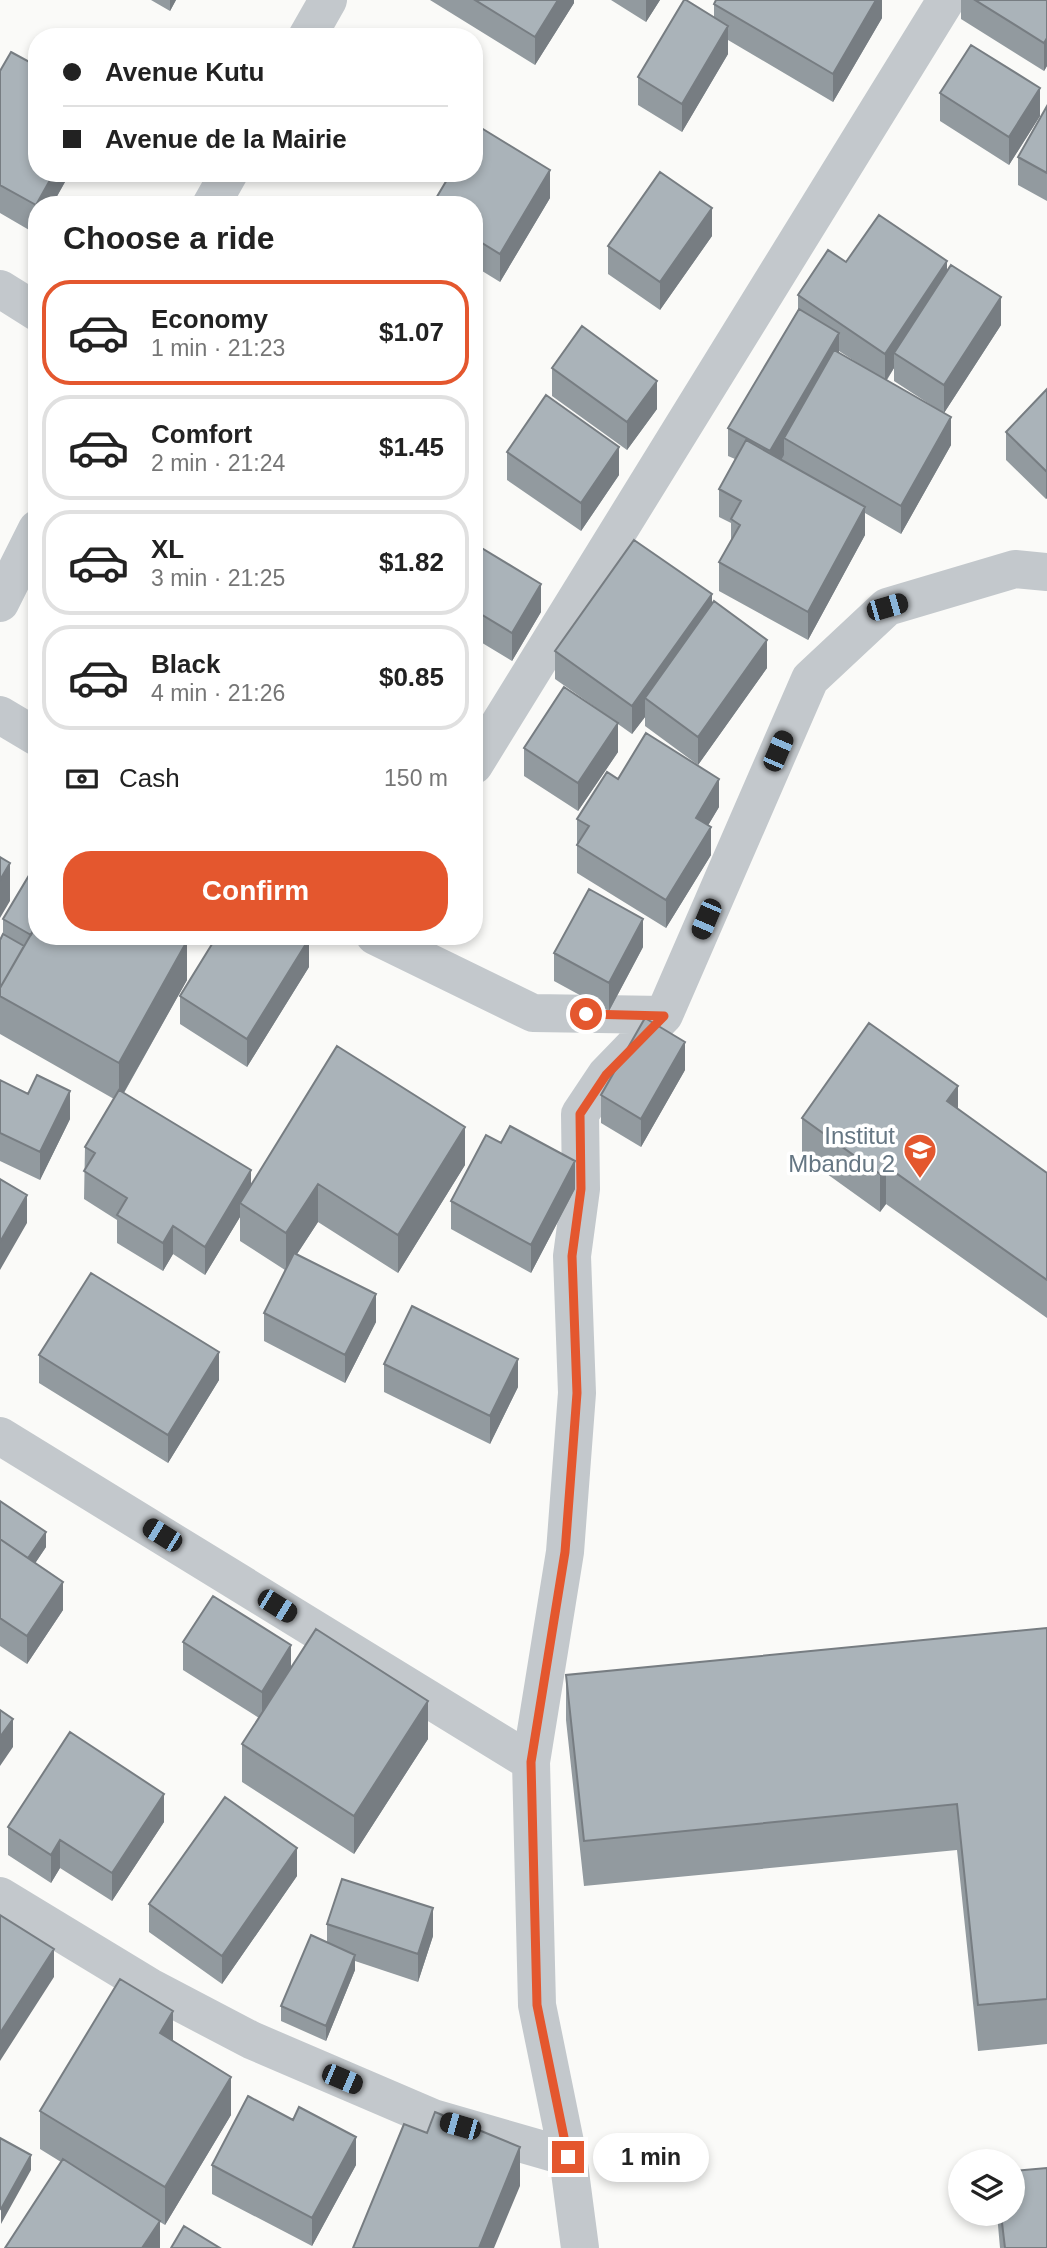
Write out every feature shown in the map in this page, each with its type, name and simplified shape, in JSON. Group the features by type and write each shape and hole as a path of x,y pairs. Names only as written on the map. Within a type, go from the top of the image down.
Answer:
{"street":[{"path":"312,28 328,0"},
{"path":"483,750 946,0"},
{"path":"0,289 28,306"},
{"path":"0,603 28,547"},
{"path":"580,2248 568,2157 537,2005 531,1762 565,1552 575,1420 577,1393 572,1256 581,1189 580,1114 606,1075 664,1016 810,679 887,607 1014,569 1047,572"},
{"path":"0,715 28,732"},
{"path":"393,945 533,1013 664,1016"},
{"path":"0,1436 531,1762"},
{"path":"0,1896 150,1987 251,2040 433,2118 568,2157"}],"building":[{"path":"475,0 558,0 535,37"},
{"path":"684,0 728,26 682,104 638,77"},
{"path":"716,0 876,0 833,74 714,4"},
{"path":"975,0 1047,0 1047,38 1044,43"},
{"path":"971,45 1040,88 1009,137 940,93"},
{"path":"11,52 28,61 28,182 49,182 41,196 28,196 28,201 0,185 0,71"},
{"path":"1047,106 1047,173 1018,157"},
{"path":"483,129 550,170 500,254 483,244 483,196 437,196 446,182 483,182"},
{"path":"660,172 712,208 660,282 608,246"},
{"path":"879,215 947,261 885,354 798,295 828,250 846,262"},
{"path":"951,265 1001,297 944,385 894,353"},
{"path":"799,309 839,333 770,451 728,428"},
{"path":"582,326 657,381 627,422 552,368"},
{"path":"834,350 951,417 901,506 784,438"},
{"path":"1047,389 1047,470 1046,471 1006,432"},
{"path":"546,395 619,447 581,503 507,452"},
{"path":"746,440 865,507 808,612 719,562 740,525 731,519 741,501 719,489"},
{"path":"634,540 712,594 632,706 555,651"},
{"path":"483,549 541,584 512,633 483,615"},
{"path":"714,601 767,640 698,737 645,698"},
{"path":"564,687 618,723 578,783 524,748"},
{"path":"646,733 719,779 696,818 711,827 666,900 577,845 589,826 577,819 607,772 618,779"},
{"path":"0,857 10,863 0,880"},
{"path":"28,877 28,933 3,919"},
{"path":"589,889 643,919 609,983 554,953"},
{"path":"3,934 24,946 0,988 0,940"},
{"path":"28,940 28,945 185,945 119,1063 0,996 0,988"},
{"path":"211,945 305,945 247,1039 180,996"},
{"path":"645,1018 685,1042 641,1119 601,1095"},
{"name":"Institut Mbandu 2","path":"869,1023 958,1086 947,1101 1047,1173 1047,1280 886,1166 880,1174 802,1118"},
{"path":"337,1046 465,1127 398,1235 318,1184 286,1233 240,1203"},
{"path":"37,1075 70,1091 40,1152 0,1133 0,1080 28,1094"},
{"path":"119,1090 251,1170 205,1247 173,1226 163,1243 117,1215 127,1198 84,1171 95,1153 85,1147"},
{"path":"510,1126 575,1161 531,1245 451,1201 486,1135 501,1143"},
{"path":"0,1179 27,1195 0,1242"},
{"path":"294,1253 376,1294 345,1355 264,1313"},
{"path":"91,1273 219,1352 168,1435 39,1355"},
{"path":"412,1306 518,1359 490,1416 384,1364"},
{"path":"0,1501 46,1532 28,1558 0,1539"},
{"path":"0,1539 63,1582 27,1636 0,1618"},
{"path":"213,1596 291,1645 262,1692 183,1642"},
{"path":"1047,1628 1047,1999 978,2005 957,1804 584,1841 566,1675"},
{"path":"316,1629 428,1701 354,1816 242,1744"},
{"path":"0,1710 13,1719 0,1737"},
{"path":"70,1732 164,1794 112,1873 60,1840 51,1855 8,1827"},
{"path":"225,1797 297,1848 222,1956 149,1904"},
{"path":"342,1879 433,1908 418,1954 327,1924"},
{"path":"0,1915 54,1949 0,2033"},
{"path":"311,1935 355,1955 326,2026 281,2006"},
{"path":"120,1979 173,2011 160,2033 231,2077 165,2187 40,2111"},
{"path":"248,2096 293,2120 299,2107 356,2137 312,2218 212,2165"},
{"path":"435,2112 520,2147 479,2248 353,2248 404,2124 427,2133"},
{"path":"0,2138 31,2155 1,2209 0,2208"},
{"path":"63,2159 160,2221 142,2248 5,2248"},
{"path":"1047,2168 1047,2248 1005,2248 1002,2226 1025,2226 1025,2170"},
{"path":"184,2226 220,2248 171,2248"}],"place":[{"name":"Institut Mbandu 2","path":"920,1180"}],"route":[{"path":"568,2157 537,2005 531,1762 565,1552 575,1420 577,1393 572,1256 581,1189 580,1114 606,1075 664,1016 586,1014"}]}
